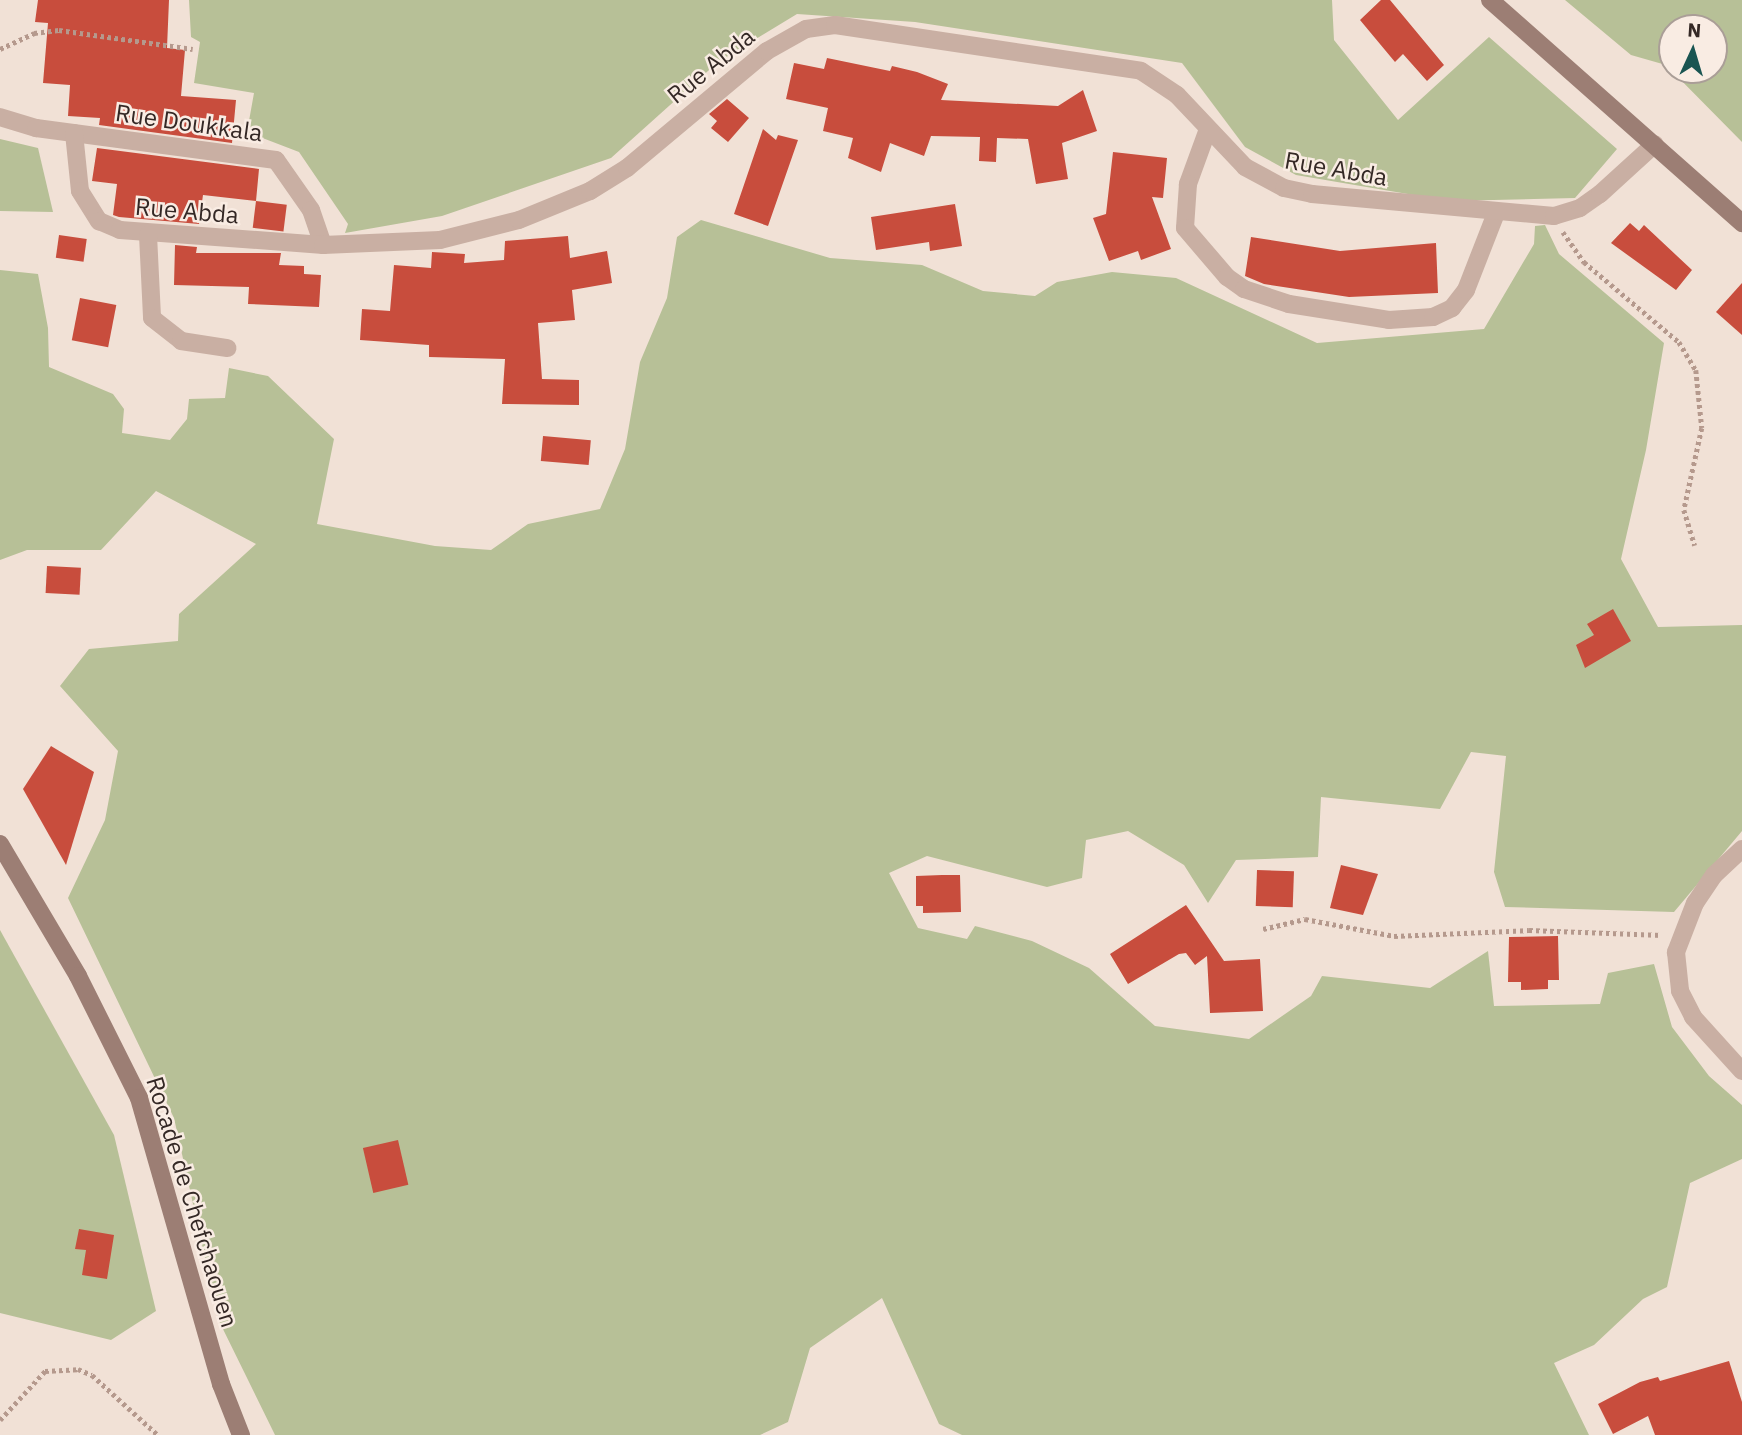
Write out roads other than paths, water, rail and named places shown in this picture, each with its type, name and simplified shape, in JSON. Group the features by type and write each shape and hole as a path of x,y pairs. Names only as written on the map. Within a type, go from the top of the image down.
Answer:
{"main road":[{"path":"1490,0 1742,223"},
{"name":"Rocade de Chefchaouen","path":"0,844 78,976 139,1098 221,1384 241,1435"}],"street":[{"name":"Rue Abda","path":"74,133 77,181 93,214 106,225 148,234 323,245 440,240 561,206 627,168 767,51 816,26 857,26 1118,64 1158,80 1245,167 1284,188 1368,202 1554,216 1580,208 1600,194 1655,144"},
{"name":"Rue Doukkala","path":"0,117 74,133 276,160 311,210 323,245"},
{"path":"1208,129 1188,184 1185,228 1227,277 1244,289 1289,304 1389,320 1433,317 1452,307 1466,290 1496,213"},
{"path":"148,234 152,318 181,341 227,348"},
{"path":"1742,849 1714,875 1680,936 1676,952 1680,992 1693,1017 1742,1071"}]}
